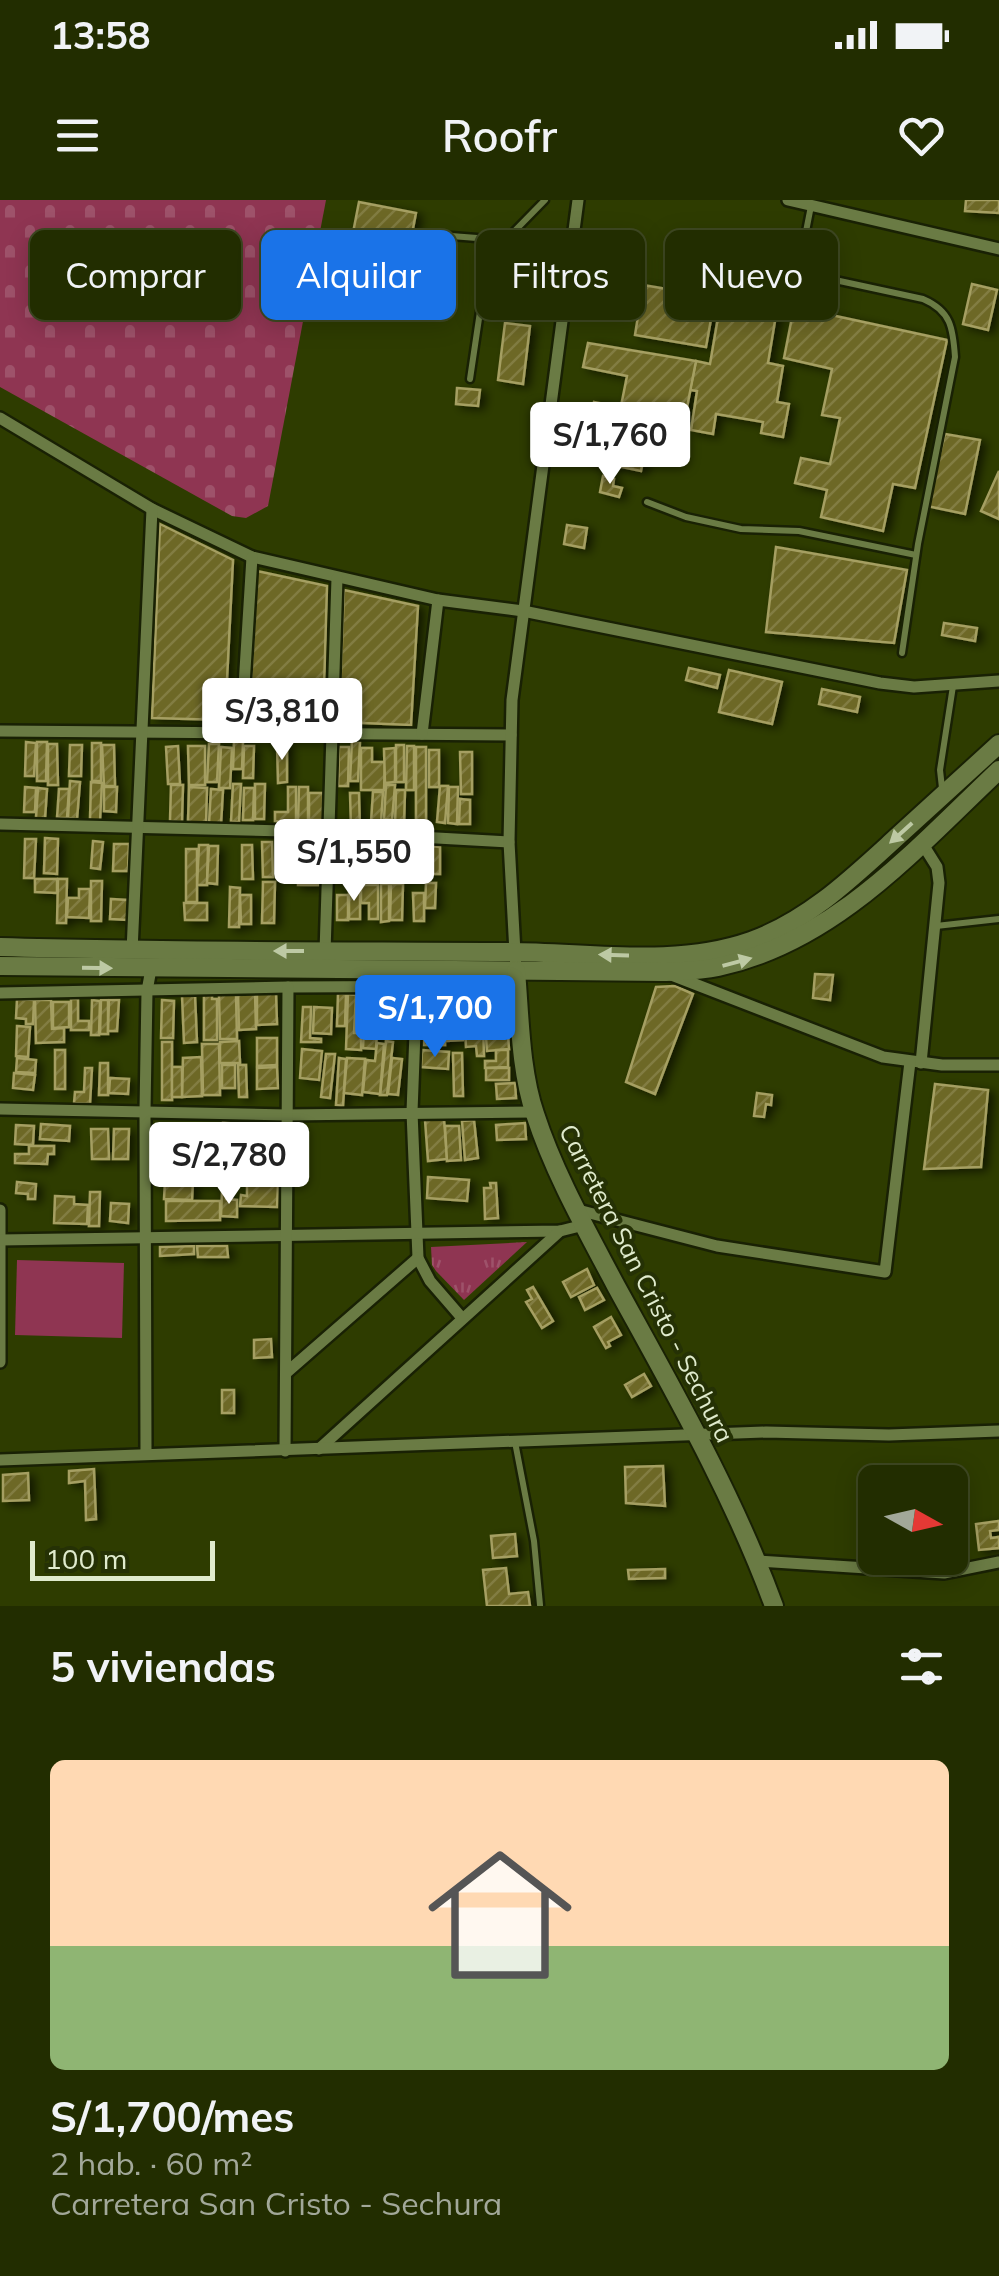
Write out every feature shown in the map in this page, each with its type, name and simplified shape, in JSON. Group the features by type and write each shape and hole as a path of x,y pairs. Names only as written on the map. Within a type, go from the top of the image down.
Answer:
{"main road":[{"path":"0,966 416,978 713,951 786,925 837,892 999,744"},
{"path":"0,947 325,952 516,970 664,972 714,968 797,940 852,906 999,770"},
{"name":"Carretera San Cristo - Sechura","path":"516,970 534,1112 581,1217 758,1561 774,1606"}],"street":[{"path":"574,230 578,200"},
{"path":"788,200 999,248"},
{"path":"516,970 509,842 510,735 563,320"},
{"path":"0,418 152,509 252,556 438,600 524,610 880,684 953,686 999,680"},
{"path":"132,951 152,509"},
{"path":"240,734 252,556"},
{"path":"325,952 337,578"},
{"path":"422,734 438,600"},
{"path":"0,731 510,735"},
{"path":"0,824 329,832 509,842"},
{"path":"318,1449 560,1231 581,1217 716,1246 885,1272 939,883 937,866 922,842"},
{"path":"146,1453 145,1111 147,991 151,970"},
{"path":"664,972 883,1056 915,1062 999,1065"},
{"path":"0,993 288,986 416,978 412,1112 418,1258 430,1282 462,1318"},
{"path":"285,1450 288,986"},
{"path":"0,1109 286,1115 534,1112"},
{"path":"0,1210 0,1362"},
{"path":"0,1240 560,1231"},
{"path":"286,1374 418,1258"},
{"path":"0,1460 766,1432 999,1432"},
{"path":"758,1561 944,1573 999,1562"}],"lane":[{"path":"516,230 545,200"},
{"path":"819,204 798,272 923,299 938,305 950,317 955,357 916,556 902,653"},
{"path":"470,379 479,320"},
{"path":"647,502 686,517 741,529 799,531 916,556"},
{"path":"943,795 940,770 953,686"},
{"path":"934,926 999,919"},
{"path":"515,1441 534,1542 540,1604"}],"green space":[{"path":"0,200 326,200 320,230 261,230 261,320 303,320 268,506 246,518 232,516 0,387"},
{"path":"527,1242 464,1300 432,1265 431,1247"},
{"path":"17,1260 124,1263 122,1338 15,1335"}],"building":[{"path":"966,200 999,200 999,213 965,211"},
{"path":"359,202 416,213 413,230 354,230"},
{"path":"972,284 997,290 988,330 963,324"},
{"path":"645,285 665,289 665,320 711,320 706,347 635,335 637,320 645,320"},
{"path":"838,316 947,340 915,488 893,484 883,531 821,517 827,490 795,483 801,458 830,464 840,418 822,415 832,369 784,358 791,320 838,320"},
{"path":"718,320 775,320 768,363 783,366 777,402 789,404 783,437 761,433 763,422 716,414 713,434 691,430 697,391 690,390 696,361 710,364"},
{"path":"505,323 530,326 523,384 498,380"},
{"path":"588,343 696,361 684,423 620,411 627,376 583,367"},
{"path":"457,388 480,390 478,406 456,404"},
{"path":"594,402 618,407 614,432 589,427"},
{"path":"618,422 650,428 641,471 589,460 593,437 607,440 608,433 616,434"},
{"path":"945,434 980,440 965,514 927,506"},
{"path":"999,471 999,519 981,511"},
{"path":"603,476 614,479 613,486 622,488 619,497 600,492"},
{"path":"160,524 233,560 225,720 152,718"},
{"path":"567,525 587,528 584,548 564,544"},
{"path":"776,547 907,570 894,643 766,632"},
{"path":"257,571 327,586 323,723 249,722"},
{"path":"344,590 418,606 411,725 339,722"},
{"path":"944,623 977,628 975,641 942,635"},
{"path":"689,668 720,675 717,688 686,680"},
{"path":"729,670 782,682 772,724 719,712"},
{"path":"822,689 860,697 857,712 819,704"},
{"path":"352,740 360,741 358,781 350,781"},
{"path":"234,741 243,741 242,769 233,769"},
{"path":"26,742 36,743 34,776 25,776"},
{"path":"37,742 47,742 46,781 37,781"},
{"path":"92,743 101,743 101,781 92,781"},
{"path":"48,744 57,744 58,785 48,785"},
{"path":"209,744 219,744 217,782 207,782"},
{"path":"70,745 82,745 81,776 69,776"},
{"path":"102,745 114,745 115,786 104,786"},
{"path":"277,745 287,745 287,782 278,783"},
{"path":"396,745 404,745 404,782 396,782"},
{"path":"178,746 180,784 168,784 166,747"},
{"path":"188,746 205,746 205,785 189,785"},
{"path":"244,746 254,746 253,778 243,778"},
{"path":"407,746 414,746 414,790 406,790"},
{"path":"221,747 232,748 230,788 219,788"},
{"path":"339,747 349,747 348,786 338,786"},
{"path":"416,747 426,747 426,822 416,823"},
{"path":"361,748 372,748 372,762 385,762 384,790 361,790"},
{"path":"395,748 395,782 385,783 384,749"},
{"path":"429,750 439,750 439,787 429,787"},
{"path":"460,752 472,752 472,794 461,794"},
{"path":"70,781 80,782 77,819 68,818"},
{"path":"91,782 102,783 100,821 90,820"},
{"path":"233,784 241,784 239,822 231,822"},
{"path":"255,784 265,784 264,819 255,819"},
{"path":"171,785 183,785 182,822 170,821"},
{"path":"386,785 395,785 392,820 384,819"},
{"path":"440,786 448,786 445,823 437,822"},
{"path":"25,787 36,788 35,812 24,812"},
{"path":"104,787 117,787 116,812 104,811"},
{"path":"189,787 207,788 206,824 188,823"},
{"path":"288,787 296,787 296,822 275,821 275,812 288,812"},
{"path":"299,787 308,787 308,822 298,821"},
{"path":"449,787 458,787 457,824 448,823"},
{"path":"38,788 47,789 45,819 36,818"},
{"path":"244,788 254,788 253,820 243,820"},
{"path":"59,789 69,789 67,818 57,818"},
{"path":"211,789 223,790 221,825 209,824"},
{"path":"396,790 405,790 404,827 395,827"},
{"path":"373,792 383,792 381,822 371,822"},
{"path":"309,793 323,793 323,820 309,820"},
{"path":"350,793 359,793 360,829 351,829"},
{"path":"460,799 470,800 470,824 459,824"},
{"path":"45,838 58,839 57,874 44,873"},
{"path":"25,839 36,839 34,878 24,878"},
{"path":"93,841 103,842 100,869 91,868"},
{"path":"262,842 272,842 273,877 263,877"},
{"path":"114,844 129,844 128,871 113,871"},
{"path":"309,844 322,844 321,875 309,875"},
{"path":"199,845 208,845 207,885 197,885"},
{"path":"242,845 252,845 253,879 242,879"},
{"path":"338,845 351,846 348,877 335,876"},
{"path":"362,845 382,846 381,878 361,878"},
{"path":"209,846 218,846 217,884 207,883"},
{"path":"298,846 307,846 307,877 321,878 321,885 298,885"},
{"path":"404,846 414,846 413,873 403,873"},
{"path":"427,846 440,847 440,874 426,874"},
{"path":"186,849 197,849 197,902 186,902"},
{"path":"35,879 57,879 57,893 35,892"},
{"path":"58,879 67,879 66,923 57,923"},
{"path":"91,881 102,881 101,921 91,921"},
{"path":"263,882 275,882 274,923 262,923"},
{"path":"426,883 436,883 435,908 425,908"},
{"path":"381,884 389,884 389,921 381,922"},
{"path":"391,884 403,884 402,920 390,920"},
{"path":"361,885 378,885 378,919 369,919 369,903 361,903"},
{"path":"230,887 240,888 239,927 229,927"},
{"path":"349,888 360,888 360,919 349,919"},
{"path":"79,889 90,889 89,918 67,917 68,898 79,898"},
{"path":"413,893 424,893 424,921 414,921"},
{"path":"240,895 251,895 251,924 241,924"},
{"path":"337,895 348,895 348,920 337,920"},
{"path":"111,899 128,900 128,920 110,919"},
{"path":"184,903 207,903 207,920 185,920"},
{"path":"815,974 833,975 830,1000 813,998"},
{"path":"675,986 693,994 655,1094 626,1082 656,987"},
{"path":"482,990 484,1056 477,1056 476,1046 466,1047 464,1005 474,1005 473,991"},
{"path":"257,992 276,992 277,1024 257,1025"},
{"path":"424,992 445,992 445,1045 424,1045"},
{"path":"338,993 346,994 345,1026 337,1026"},
{"path":"357,993 366,994 363,1032 355,1032"},
{"path":"366,993 379,994 376,1049 363,1048"},
{"path":"204,994 217,999 217,1040 204,1040"},
{"path":"219,994 236,994 237,1039 220,1039"},
{"path":"238,994 255,994 256,1029 239,1030"},
{"path":"348,994 356,995 354,1033 361,1033 361,1050 346,1049"},
{"path":"388,994 400,995 398,1022 386,1021"},
{"path":"182,995 195,995 197,1042 184,1043"},
{"path":"17,999 34,1000 33,1024 16,1018"},
{"path":"71,999 78,999 78,1021 89,1021 89,1030 71,1030"},
{"path":"35,1000 51,1000 52,1029 64,1028 64,1042 36,1043"},
{"path":"92,1000 100,1001 99,1035 91,1035"},
{"path":"101,1000 108,1000 108,1034 100,1034"},
{"path":"109,1000 119,1000 117,1031 108,1031"},
{"path":"162,1000 174,1001 173,1038 161,1038"},
{"path":"53,1002 69,1002 69,1027 53,1028"},
{"path":"447,1005 462,1005 463,1040 447,1041"},
{"path":"303,1007 311,1007 310,1038 321,1042 301,1042"},
{"path":"314,1007 332,1008 331,1034 313,1033"},
{"path":"507,1021 509,1049 487,1051 485,1023"},
{"path":"17,1026 30,1027 28,1057 16,1056"},
{"path":"257,1038 277,1038 277,1065 257,1066"},
{"path":"239,1041 240,1063 220,1063 220,1042"},
{"path":"386,1041 393,1042 387,1095 380,1095"},
{"path":"162,1042 172,1042 172,1100 162,1100"},
{"path":"377,1043 384,1044 380,1094 363,1092 366,1060 375,1061"},
{"path":"202,1044 219,1044 220,1095 203,1095"},
{"path":"302,1049 322,1051 319,1080 300,1078"},
{"path":"55,1050 65,1050 65,1089 55,1089"},
{"path":"422,1050 449,1052 448,1069 421,1067"},
{"path":"496,1050 508,1050 508,1067 485,1068 485,1061 496,1061"},
{"path":"453,1053 462,1053 463,1096 454,1096"},
{"path":"326,1054 335,1054 330,1098 321,1097"},
{"path":"201,1057 202,1096 182,1097 183,1058"},
{"path":"17,1058 36,1060 35,1073 16,1072"},
{"path":"339,1058 346,1059 343,1106 336,1105"},
{"path":"347,1058 365,1059 362,1095 344,1093"},
{"path":"392,1058 402,1059 398,1095 388,1094"},
{"path":"100,1063 108,1063 108,1095 99,1095"},
{"path":"222,1065 235,1065 235,1088 222,1088"},
{"path":"238,1065 246,1065 247,1097 239,1097"},
{"path":"172,1067 182,1067 182,1097 172,1097"},
{"path":"277,1067 278,1088 257,1089 257,1068"},
{"path":"85,1068 92,1068 90,1104 74,1103 75,1092 84,1092"},
{"path":"486,1068 509,1068 509,1080 486,1080"},
{"path":"14,1073 35,1075 33,1090 13,1088"},
{"path":"110,1078 129,1079 128,1094 109,1093"},
{"path":"515,1083 516,1098 497,1099 496,1084"},
{"path":"935,1084 988,1090 981,1167 924,1169"},
{"path":"757,1093 772,1095 764,1117 754,1116"},
{"path":"444,1119 447,1159 428,1161 425,1120"},
{"path":"474,1120 478,1158 465,1160 462,1121"},
{"path":"260,1121 279,1122 277,1163 238,1161 239,1143 259,1144"},
{"path":"223,1122 229,1123 226,1163 219,1162"},
{"path":"525,1123 526,1139 497,1140 496,1125"},
{"path":"41,1124 70,1126 69,1141 40,1139"},
{"path":"16,1125 34,1126 33,1145 15,1144"},
{"path":"445,1126 459,1126 461,1160 447,1161"},
{"path":"172,1128 183,1128 182,1154 172,1154"},
{"path":"198,1128 208,1128 206,1166 195,1165"},
{"path":"91,1129 108,1129 109,1159 92,1159"},
{"path":"114,1129 129,1129 128,1159 113,1159"},
{"path":"184,1131 195,1131 195,1164 184,1164"},
{"path":"210,1131 221,1132 218,1165 207,1164"},
{"path":"29,1146 54,1146 54,1154 48,1154 47,1164 15,1163 15,1154 29,1154"},
{"path":"428,1177 469,1180 467,1201 427,1198"},
{"path":"165,1181 193,1182 192,1200 164,1199"},
{"path":"17,1182 36,1184 35,1199 16,1193"},
{"path":"490,1183 496,1183 498,1218 485,1219 484,1188 491,1188"},
{"path":"247,1184 278,1184 277,1207 240,1206 241,1195 247,1196"},
{"path":"90,1192 100,1192 99,1226 89,1226"},
{"path":"222,1192 226,1199 237,1200 237,1217 221,1216"},
{"path":"55,1196 74,1197 74,1204 88,1205 87,1224 54,1223"},
{"path":"166,1201 220,1201 220,1220 166,1221"},
{"path":"111,1203 129,1204 128,1223 110,1221"},
{"path":"194,1246 194,1254 160,1256 160,1247"},
{"path":"197,1246 227,1246 228,1257 198,1257"},
{"path":"587,1269 594,1285 571,1297 563,1282"},
{"path":"533,1287 553,1321 542,1328 526,1302 532,1299 527,1290"},
{"path":"597,1288 604,1300 585,1310 579,1297"},
{"path":"611,1317 621,1335 608,1342 610,1346 606,1348 594,1327"},
{"path":"271,1339 272,1357 254,1358 254,1340"},
{"path":"644,1374 651,1386 632,1397 625,1385"},
{"path":"222,1390 234,1390 234,1413 222,1413"},
{"path":"663,1466 665,1506 626,1503 625,1467"},
{"path":"94,1469 96,1519 86,1520 85,1481 69,1483 69,1471"},
{"path":"28,1473 29,1500 3,1501 3,1475"},
{"path":"999,1521 999,1530 990,1531 991,1538 999,1537 999,1548 979,1550 976,1524"},
{"path":"515,1534 517,1556 493,1558 491,1536"},
{"path":"506,1568 509,1594 528,1592 530,1606 487,1606 483,1570"},
{"path":"665,1569 665,1578 629,1579 628,1570"}]}
